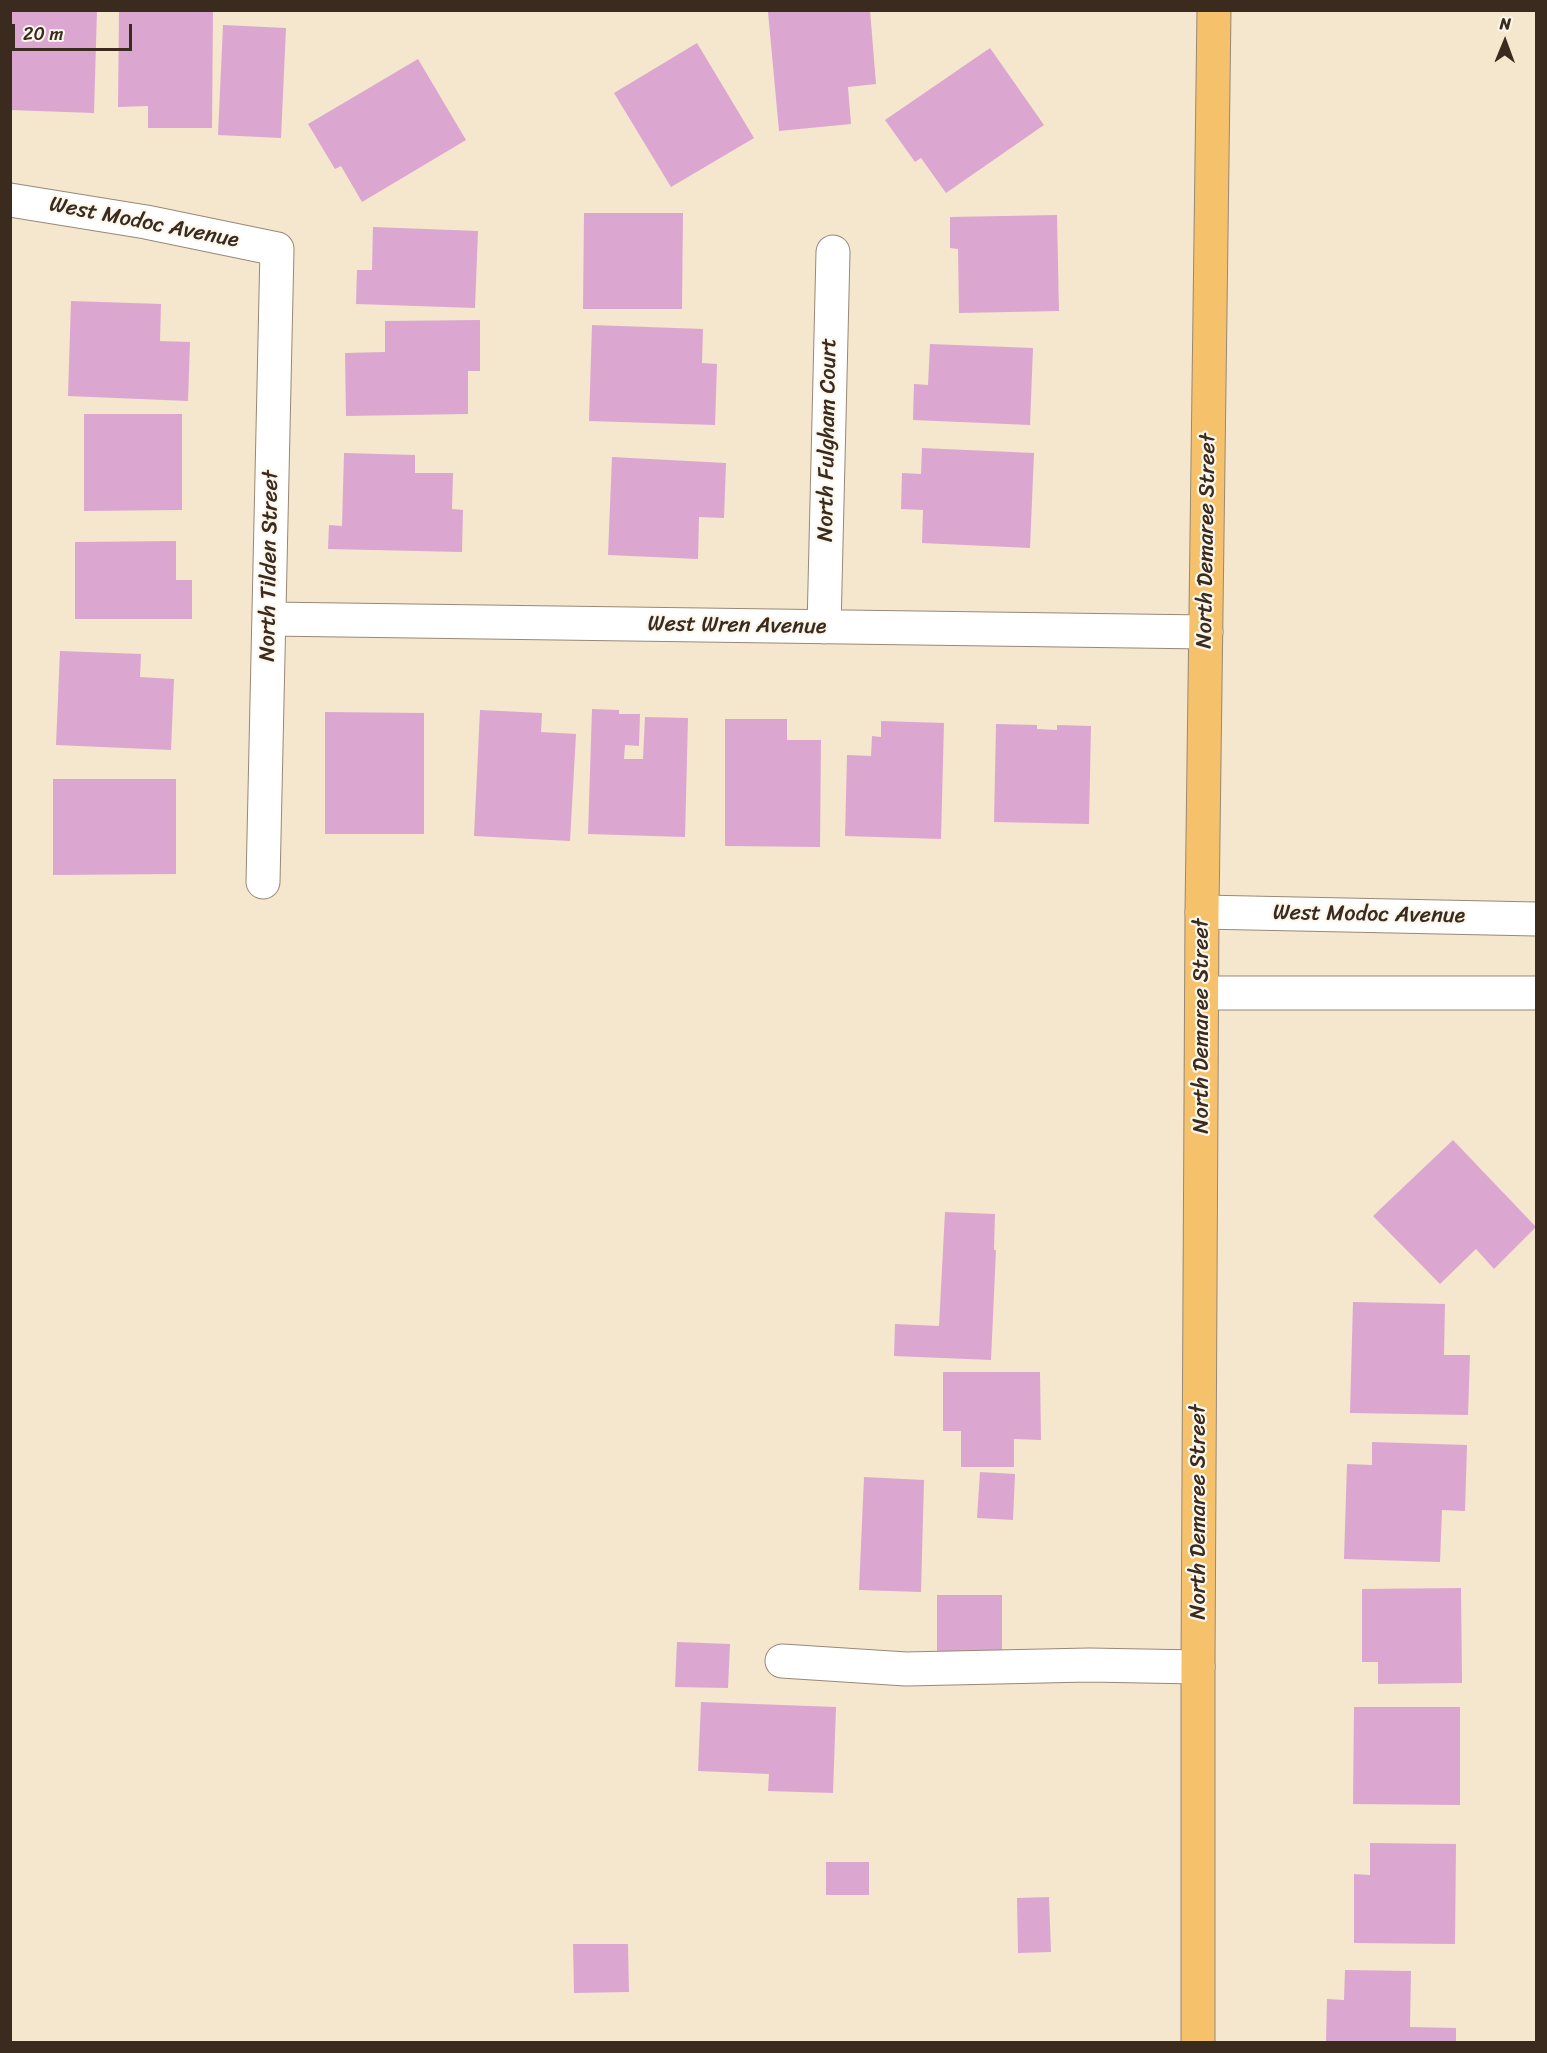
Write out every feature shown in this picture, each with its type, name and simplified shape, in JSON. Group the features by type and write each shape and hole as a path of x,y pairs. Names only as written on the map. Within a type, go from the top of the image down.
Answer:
{"main road":[{"name":"North Demaree Street","path":"1198,2043 1202,912 1214,10"}],"street":[{"name":"West Modoc Avenue","path":"10,200 124,218 277,249"},
{"name":"North Tilden Street","path":"263,882 277,249"},
{"name":"North Fulgham Court","path":"824,627 833,252"},
{"name":"West Wren Avenue","path":"269,619 1206,632"},
{"name":"West Modoc Avenue","path":"1202,912 1536,919"},
{"path":"1202,993 1536,993"},
{"path":"782,1661 906,1669 1089,1665 1198,1667"}],"building":[{"path":"10,10 97,10 94,113 10,110"},
{"path":"119,10 213,10 212,128 148,128 148,106 118,107"},
{"path":"870,10 876,84 848,87 851,124 779,131 768,12"},
{"path":"223,25 286,28 281,138 218,135"},
{"path":"697,43 754,138 671,187 614,93"},
{"path":"990,48 1044,125 946,193 921,158 915,162 885,120"},
{"path":"418,59 466,140 362,202 341,166 335,169 308,124"},
{"path":"584,213 683,213 682,309 583,309"},
{"path":"1057,215 1059,311 959,313 958,249 950,248 950,217"},
{"path":"373,227 478,231 475,308 356,304 357,270 372,270"},
{"path":"71,301 161,304 160,341 190,342 188,401 68,396"},
{"path":"480,320 480,371 468,371 468,414 346,416 345,353 385,352 385,321"},
{"path":"592,325 703,329 702,363 717,364 715,425 589,421"},
{"path":"930,344 1033,348 1030,425 913,420 914,384 928,385"},
{"path":"84,414 182,414 182,510 84,511"},
{"path":"922,448 1034,453 1030,548 922,543 923,510 901,509 902,473 921,474"},
{"path":"344,453 415,455 415,473 453,473 452,509 463,510 462,552 328,549 329,525 342,526"},
{"path":"612,457 726,463 724,518 699,517 698,559 608,555"},
{"path":"176,541 176,580 192,580 192,619 75,619 75,542"},
{"path":"60,651 141,654 140,677 174,679 171,750 56,745"},
{"path":"592,709 619,710 619,714 640,714 639,746 625,745 624,759 643,759 645,717 688,718 685,837 588,834"},
{"path":"480,710 542,713 541,732 576,734 570,841 474,836"},
{"path":"325,712 424,713 424,834 325,834"},
{"path":"725,719 787,719 787,740 821,740 820,847 725,846"},
{"path":"881,721 944,723 941,839 845,836 847,755 871,756 872,736 881,737"},
{"path":"996,724 1037,725 1037,729 1057,730 1057,725 1091,726 1089,824 994,822"},
{"path":"53,779 176,779 176,874 53,875"},
{"path":"1453,1140 1536,1227 1494,1269 1476,1249 1440,1284 1373,1216"},
{"path":"945,1212 995,1214 994,1250 996,1250 991,1360 894,1356 895,1324 939,1326"},
{"path":"1353,1302 1445,1304 1444,1355 1470,1355 1468,1415 1350,1413"},
{"path":"943,1372 1040,1372 1041,1440 1014,1439 1014,1467 961,1467 961,1431 943,1431"},
{"path":"1372,1442 1467,1445 1465,1511 1442,1510 1440,1562 1344,1559 1347,1464 1372,1465"},
{"path":"980,1472 1015,1474 1013,1520 977,1518"},
{"path":"864,1477 924,1480 921,1592 859,1590"},
{"path":"1461,1588 1462,1683 1378,1684 1378,1662 1362,1662 1362,1589"},
{"path":"937,1595 1002,1595 1002,1653 937,1653"},
{"path":"677,1642 730,1644 728,1688 675,1687"},
{"path":"701,1702 836,1707 833,1793 768,1791 769,1774 698,1771"},
{"path":"1354,1707 1460,1707 1460,1805 1353,1804"},
{"path":"1370,1843 1456,1844 1455,1944 1354,1943 1354,1874 1370,1875"},
{"path":"826,1862 869,1862 869,1895 826,1895"},
{"path":"1049,1897 1051,1952 1018,1953 1017,1898"},
{"path":"573,1944 628,1944 629,1992 574,1993"},
{"path":"1345,1970 1411,1971 1410,2027 1456,2028 1456,2042 1326,2042 1327,1999 1344,2000"}]}
